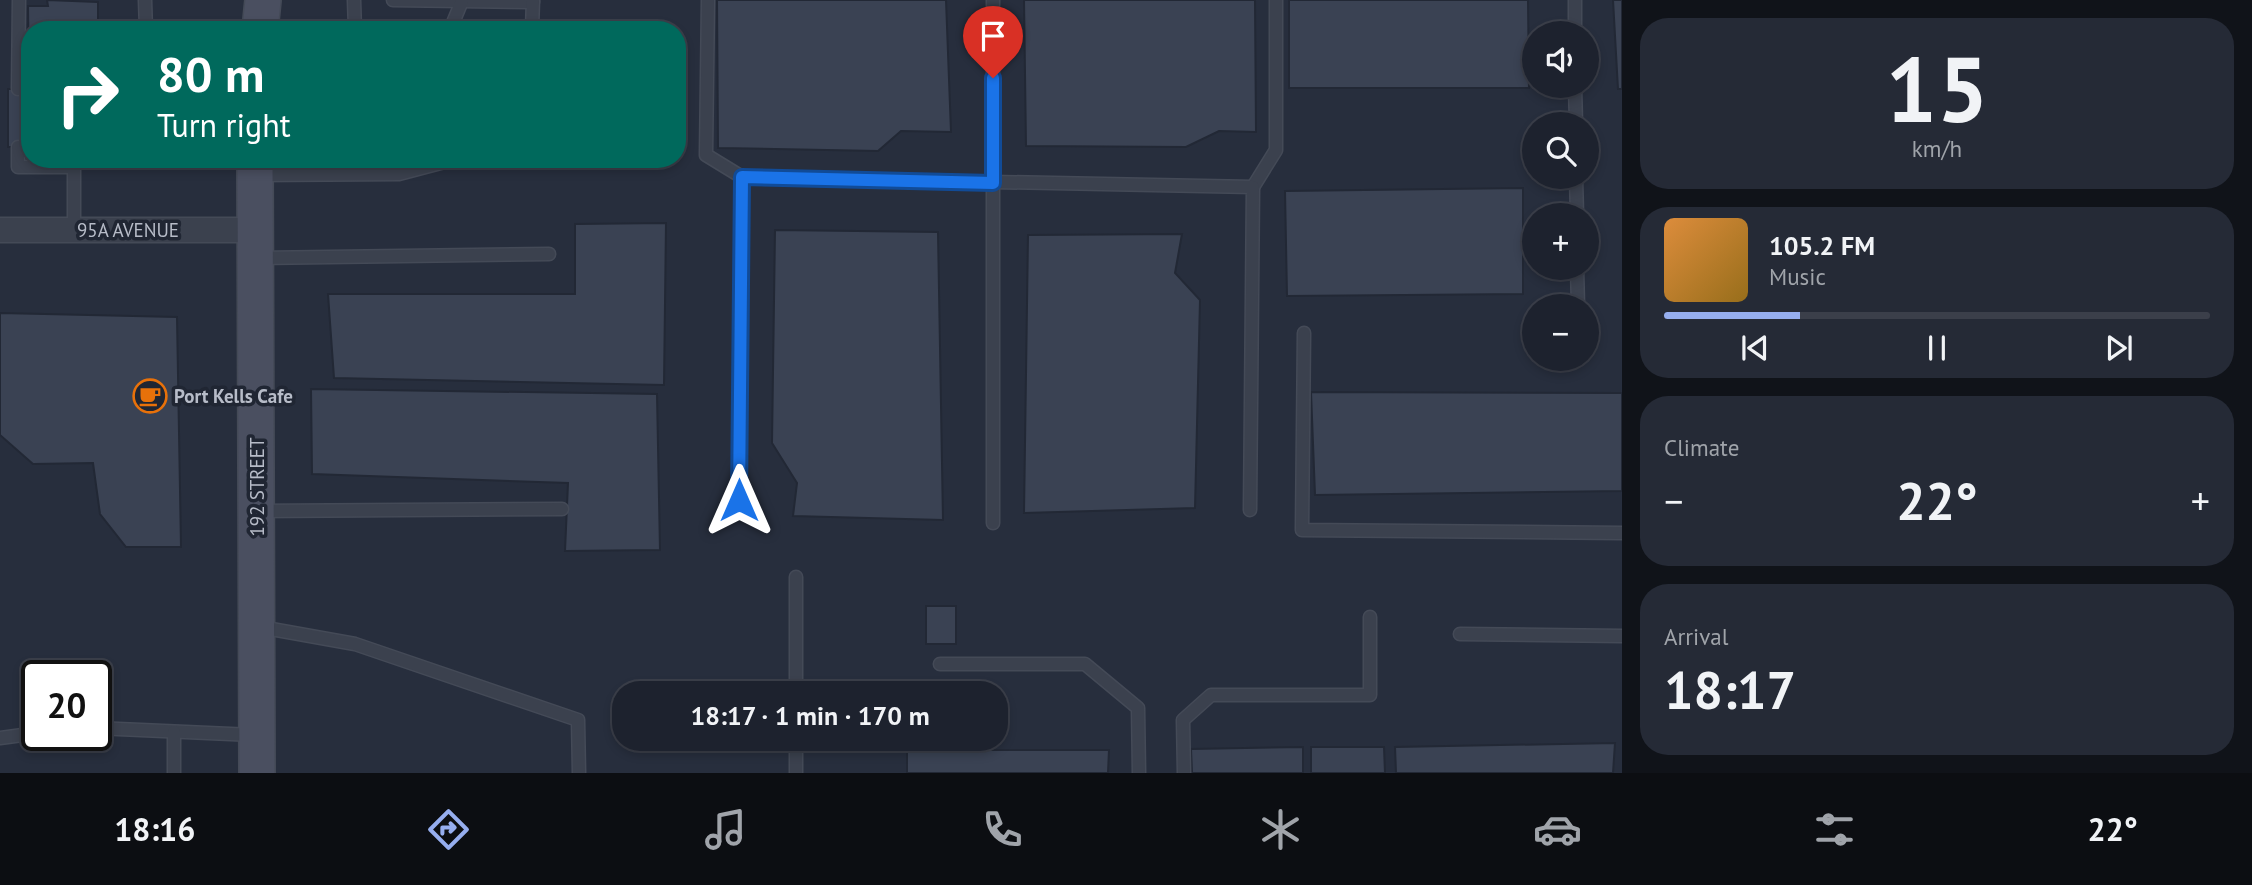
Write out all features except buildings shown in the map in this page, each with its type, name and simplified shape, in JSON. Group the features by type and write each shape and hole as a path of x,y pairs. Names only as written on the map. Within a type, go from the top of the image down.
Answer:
{"main road":[{"path":"261,21 263,0"},
{"name":"192 STREET","path":"255,168 257,773"}],"street":[{"name":"95A AVENUE","path":"0,230 74,230 256,244"}],"lane":[{"path":"18,89 19,0"},
{"path":"145,0 146,21"},
{"path":"354,0 355,21"},
{"path":"393,0 533,1 532,21"},
{"path":"708,0 706,155 742,177 1253,187"},
{"path":"993,0 993,523"},
{"path":"1250,510 1253,187 1276,150 1276,0"},
{"path":"1575,0 1575,21"},
{"path":"454,21 462,1"},
{"path":"18,147 18,167 21,167"},
{"path":"74,230 78,168"},
{"path":"276,168 399,174 422,168"},
{"path":"739,500 742,177"},
{"path":"256,244 549,254"},
{"path":"1304,333 1302,530 1622,533"},
{"path":"257,511 562,509"},
{"path":"796,577 796,681"},
{"path":"1184,773 1183,720 1211,695 1370,695 1370,617"},
{"path":"257,627 355,644 578,720 579,773"},
{"path":"1460,634 1622,636"},
{"path":"940,664 1085,664 1138,708 1139,773"},
{"path":"112,729 257,735"},
{"path":"174,732 174,773"},
{"path":"0,738 21,735"},
{"path":"796,751 796,773"}],"place":[{"name":"Port Kells Cafe","path":"150,396"}],"route":[{"path":"739,500 742,177 993,183 993,78"}]}
